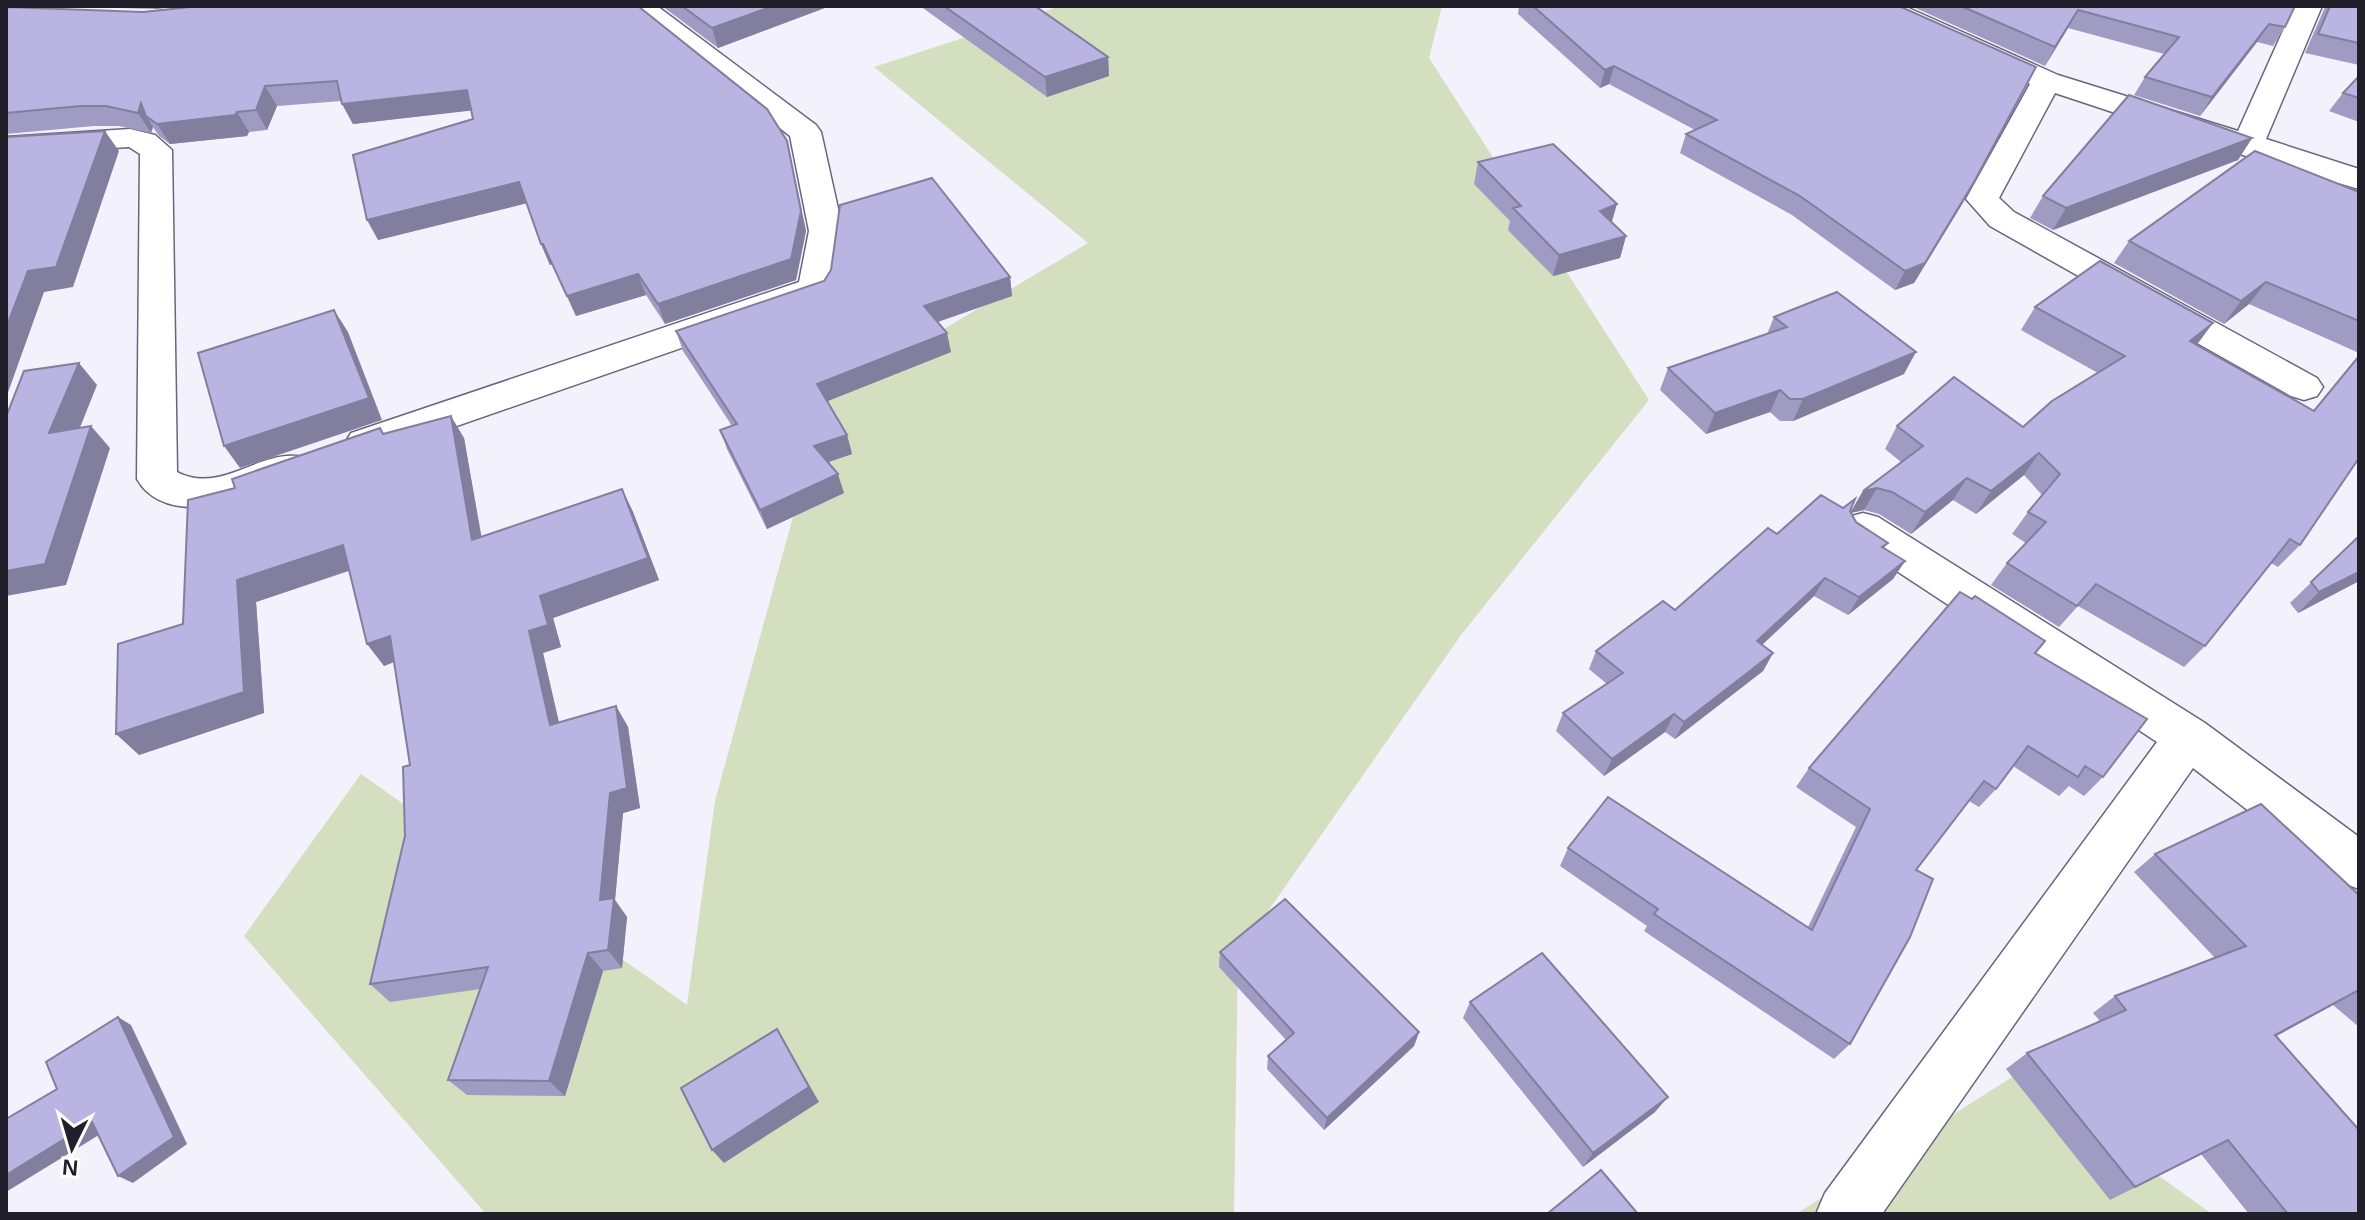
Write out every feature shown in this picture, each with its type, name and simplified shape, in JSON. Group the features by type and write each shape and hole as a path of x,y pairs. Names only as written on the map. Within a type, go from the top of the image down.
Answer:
{"street":[{"path":"6,146 130,138 156,150 157,479 176,492 215,495 815,289 826,231 805,132 639,6"},
{"path":"1881,6 2047,81 2359,179"},
{"path":"2247,146 2308,6"},
{"path":"2047,81 1982,199 2002,219 2304,387"},
{"path":"1863,528 2188,737 2359,866"},
{"path":"1846,1214 2188,737"}],"green space":[{"path":"1061,6 1442,6 1429,58 1649,400 1461,635 1238,954 1234,1214 486,1214 244,936 361,774 687,1005 715,801 825,400 1088,243 874,67"},
{"path":"2017,1074 2212,1214 1796,1214"}],"building":[{"path":"200,6 638,6 767,109 787,141 801,211 791,259 658,304 638,274 567,296 541,244 519,182 367,220 353,155 473,119 467,90 342,104 337,81 265,86 256,110 157,124 146,116 141,103 138,113 106,106 80,106 6,113 6,7 143,12"},
{"path":"682,6 773,6 712,28"},
{"path":"944,6 1035,6 1108,57 1045,77"},
{"path":"1533,6 1899,6 2036,67 1974,182 1925,263 1905,271 1800,196 1686,134 1717,120 1614,66 1605,70"},
{"path":"1961,6 2295,6 2285,27 2269,24 2212,97 2145,77 2179,37 2078,10 2055,47"},
{"path":"2330,6 2359,6 2359,43 2318,34"},
{"path":"2359,76 2359,98 2343,93"},
{"path":"2129,95 2252,138 2066,208 2043,196"},
{"path":"105,131 56,267 28,271 6,328 6,137"},
{"path":"1553,144 1617,204 1600,211 1626,236 1559,255 1513,208 1521,206 1478,162"},
{"path":"2255,151 2359,192 2359,321 2266,282 2241,301 2129,241"},
{"path":"932,178 1010,277 924,306 947,333 817,384 847,435 814,446 838,474 760,510 720,430 737,424 676,331 824,281 831,270 840,205"},
{"path":"2100,261 2213,323 2190,341 2314,411 2359,356 2359,458 2300,545 2290,539 2205,646 2096,584 2077,606 2007,563 2046,522 2028,512 2060,474 2039,453 1991,491 1967,478 1925,512 1892,492 1877,488 1863,491 1923,446 1897,426 1954,377 2023,427 2052,401 2125,356 2035,307"},
{"path":"1837,292 1916,352 1803,399 1790,399 1780,390 1715,413 1668,368 1787,327 1774,317"},
{"path":"334,310 369,398 224,446 198,353"},
{"path":"79,363 49,433 91,426 45,564 6,571 6,417 24,371"},
{"path":"451,416 472,540 622,489 648,558 540,596 548,625 529,631 550,725 616,706 627,788 610,793 600,900 614,898 608,950 588,953 549,1081 448,1080 488,967 370,984 405,836 403,767 410,765 390,636 367,644 343,545 237,580 244,692 116,734 118,644 183,624 188,500 235,488 232,479 380,428 383,434"},
{"path":"1821,495 1843,508 1855,499 1850,511 1856,522 1888,543 1882,547 1905,561 1859,597 1825,578 1757,641 1773,653 1684,722 1674,714 1612,759 1563,713 1623,673 1596,651 1663,601 1675,610 1768,528 1777,534"},
{"path":"2359,536 2359,572 2319,592 2311,582"},
{"path":"1960,592 1972,599 1975,596 2045,641 2035,653 2147,719 2103,777 2085,766 2078,777 2028,746 1996,789 1984,781 1916,870 1933,879 1910,937 1850,1044 1654,914 1658,909 1568,848 1608,797 1812,930 1870,809 1809,768"},
{"path":"2261,804 2359,895 2359,990 2275,1035 2359,1130 2359,1214 2288,1214 2228,1140 2135,1187 2027,1053 2126,1010 2115,996 2246,946 2155,854"},
{"path":"1285,899 1419,1032 1327,1118 1268,1056 1294,1033 1220,952"},
{"path":"1542,953 1668,1097 1593,1153 1470,1002"},
{"path":"118,1017 174,1137 118,1176 92,1122 6,1175 6,1119 57,1089 46,1062"},
{"path":"777,1029 809,1087 712,1150 681,1088"},
{"path":"1601,1170 1638,1214 1547,1214"}]}
